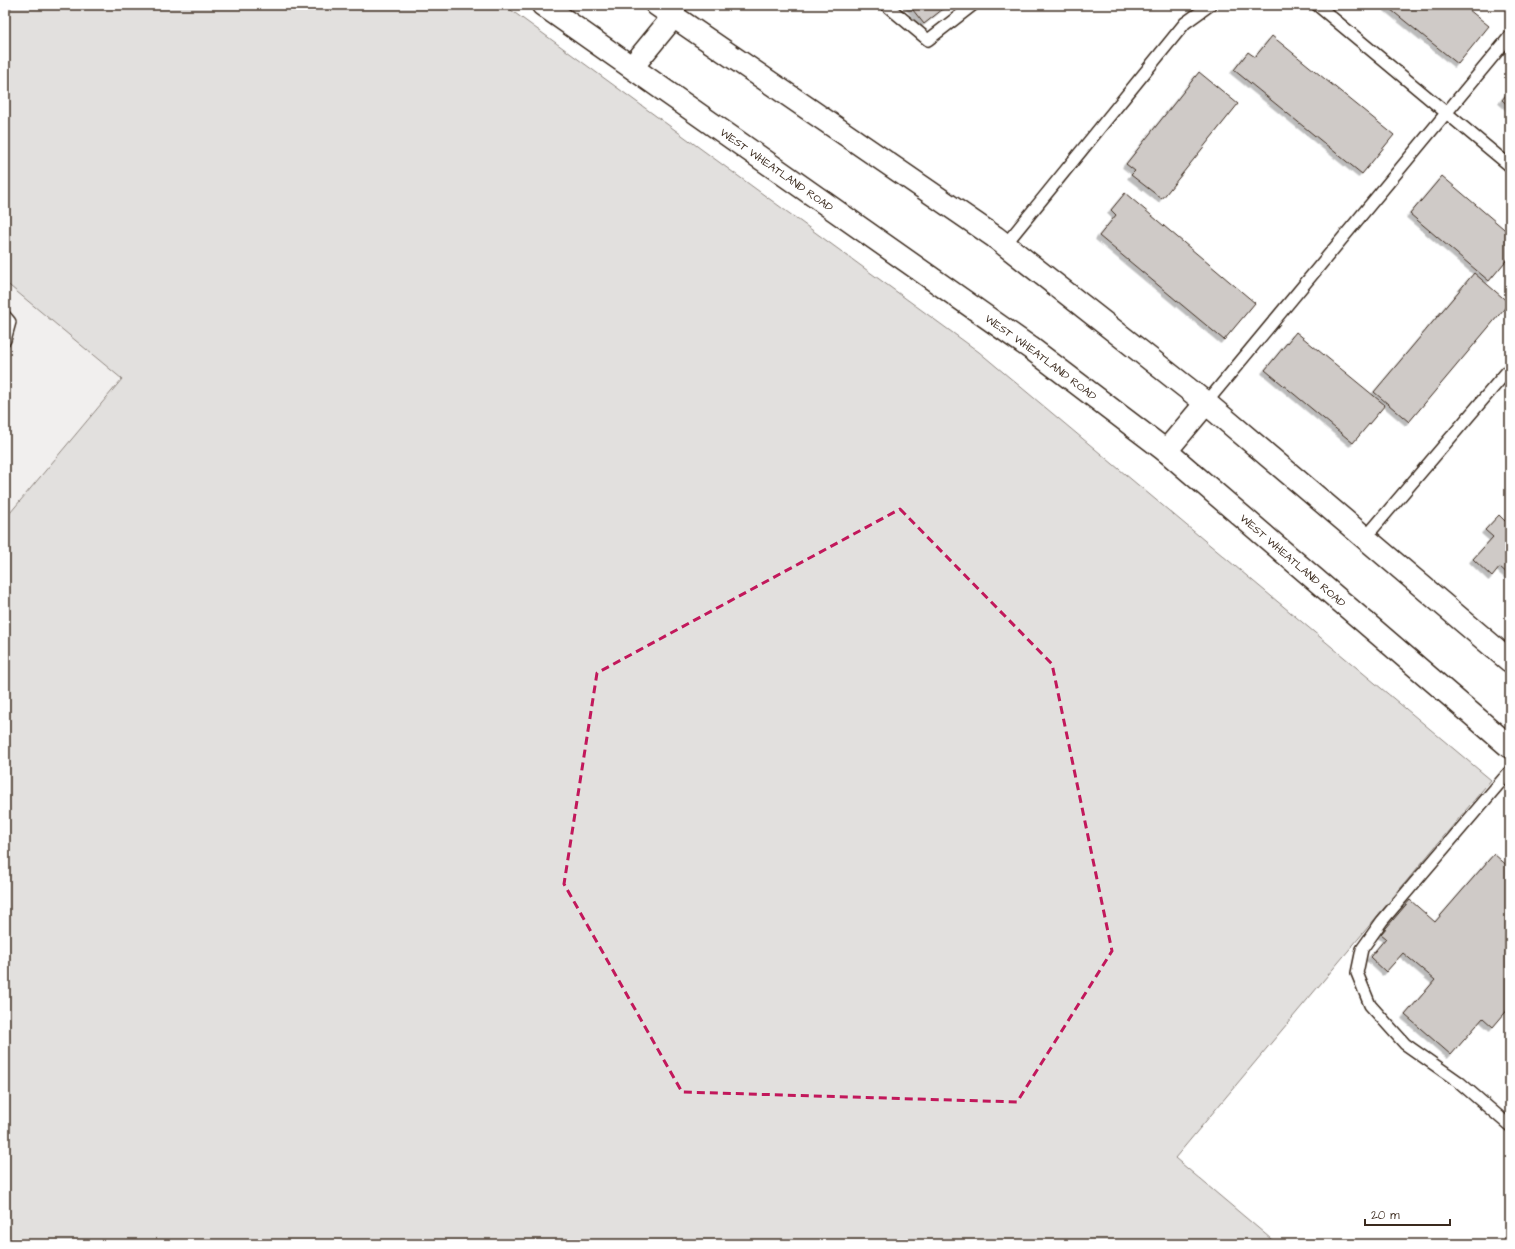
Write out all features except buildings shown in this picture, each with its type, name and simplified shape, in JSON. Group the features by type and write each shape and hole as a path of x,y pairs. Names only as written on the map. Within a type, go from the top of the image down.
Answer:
{"main road":[{"name":"WEST WHEATLAND ROAD","path":"543,5 1032,349 1166,451 1506,735"},
{"path":"632,67 671,9 1005,245 1206,403 1510,661"},
{"path":"1166,451 1206,403"}],"lane":[{"path":"886,5 928,40 972,5"},
{"path":"1005,245 1185,23 1210,5"},
{"path":"1317,5 1510,166"},
{"path":"1206,403 1510,36"},
{"path":"5,316 10,322 5,340"},
{"path":"1365,538 1510,368"},
{"path":"1510,771 1382,921 1362,949 1357,973 1370,1005 1405,1044 1459,1082 1510,1126"}],"highlighted area":[{"path":"900,509 1052,664 1112,951 1017,1102 682,1092 564,884 597,673"}],"shaded area":[{"path":"14,5 504,5 979,352 1491,780 1175,1158 1277,1244 5,1244 5,519 122,379 5,282 5,15"},
{"path":"5,282 122,379 5,519"}]}
